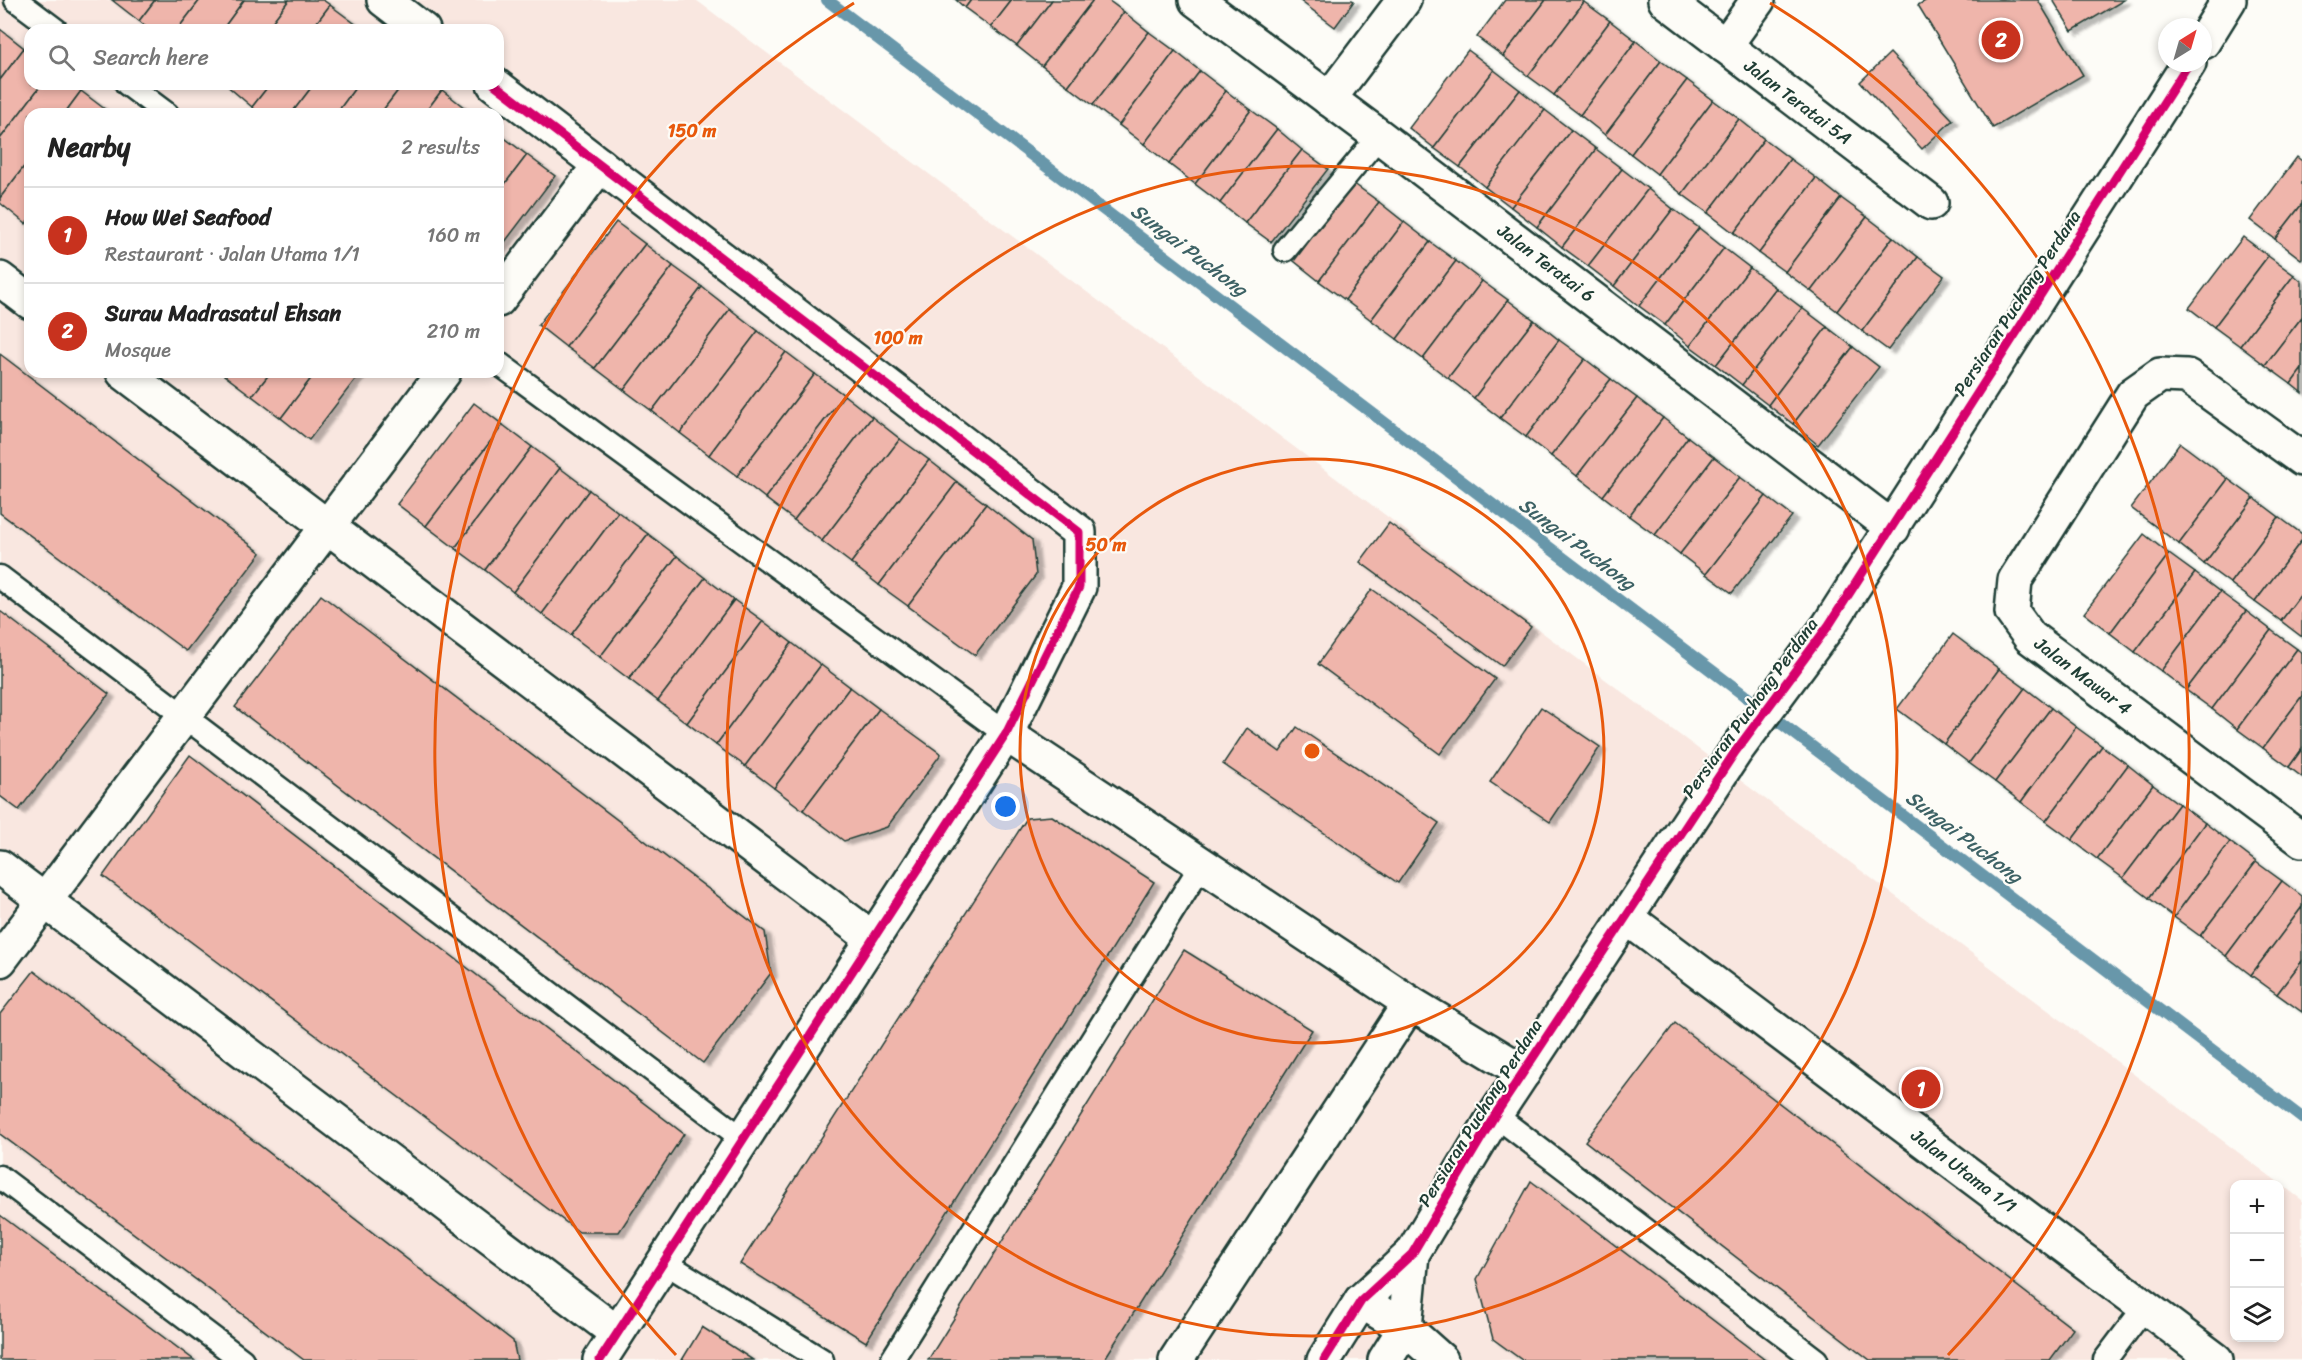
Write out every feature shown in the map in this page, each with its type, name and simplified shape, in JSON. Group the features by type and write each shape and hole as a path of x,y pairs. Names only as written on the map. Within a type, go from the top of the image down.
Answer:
{"street":[{"path":"384,0 415,24"},
{"name":"Jalan Teratai 6","path":"1196,0 1893,528"},
{"path":"1329,99 1404,0"},
{"name":"Jalan Teratai 5A","path":"1665,0 1931,203"},
{"path":"1725,46 1758,0"},
{"path":"2212,27 2229,0"},
{"name":"Persiaran Puchong Perdana","path":"1323,1360 1360,1301 1412,1254 1495,1115 1735,752 1830,626 2183,72"},
{"path":"0,867 608,1347 1006,734 1079,587 1079,532 502,90"},
{"path":"504,292 600,165"},
{"path":"0,279 24,297"},
{"name":"Jalan Mawar 4","path":"2302,459 2187,376 2160,375 2133,394 2015,580 2012,612 2030,637 2302,840"},
{"path":"131,378 873,939"},
{"path":"0,960 439,378"},
{"path":"1006,734 1410,1003 1524,1072"},
{"name":"Jalan Utama 1/1","path":"1626,917 2216,1360"},
{"path":"1176,1360 1410,1003"},
{"name":"Persiaran Puchong Perdana","path":"1385,1360 1405,1328 1412,1254"},
{"path":"1360,1301 1405,1328 1441,1360"}],"lane":[{"path":"16,0 48,24"},
{"path":"135,90 159,108"},
{"path":"1285,250 1378,136"},
{"path":"504,367 1006,734"},
{"path":"0,577 743,1139"},
{"path":"892,1360 1202,864"},
{"path":"1495,1115 1816,1360"},
{"path":"0,1177 242,1360"},
{"path":"664,1262 822,1360"},
{"path":"2105,1360 2145,1307"}],"shaded area":[{"path":"0,0 696,0 2275,1180 2230,1180 2230,1342 2284,1342 2284,1187 2302,1200 2302,1360 0,1360"}],"building":[{"path":"112,0 155,0 139,21"},
{"path":"155,0 200,0 182,24 143,24 139,21"},
{"path":"200,0 244,0 226,24 182,24"},
{"path":"244,0 289,0 271,24 226,24"},
{"path":"289,0 323,0 330,5 316,24 271,24"},
{"path":"956,0 971,0 965,8"},
{"path":"971,0 1012,0 991,27 965,8"},
{"path":"1012,0 1052,0 1017,46 991,27"},
{"path":"1052,0 1093,0 1042,66 1017,46"},
{"path":"1093,0 1108,0 1124,12 1068,86 1042,66"},
{"path":"1299,0 1352,0 1354,1 1335,27"},
{"path":"1505,0 1546,0 1503,56 1477,37"},
{"path":"1546,0 1582,0 1584,2 1528,76 1503,56"},
{"path":"1927,0 2038,0 2083,75 1993,128 1918,5"},
{"path":"2053,0 2124,0 2072,31"},
{"path":"1584,2 1610,21 1554,95 1528,76"},
{"path":"330,5 355,24 316,24"},
{"path":"1124,12 1149,32 1093,105 1068,86"},
{"path":"1610,21 1636,41 1580,115 1554,95"},
{"path":"0,29 24,48 0,80"},
{"path":"1149,32 1175,51 1119,125 1093,105"},
{"path":"1636,41 1661,61 1605,135 1580,115"},
{"path":"24,48 24,90 37,90 0,139 0,80"},
{"path":"1468,50 1494,70 1434,148 1409,128"},
{"path":"1175,51 1200,71 1144,144 1119,125"},
{"path":"1890,53 1953,120 1922,149 1860,82"},
{"path":"1661,61 1687,80 1631,154 1605,135"},
{"path":"1494,70 1520,90 1460,167 1434,148"},
{"path":"1200,71 1226,91 1169,164 1144,144"},
{"path":"1687,80 1713,100 1657,174 1631,154"},
{"path":"37,90 81,91 68,108 24,108 24,167 0,198 0,139"},
{"path":"232,90 265,90 252,107"},
{"path":"265,90 309,90 296,108 252,107"},
{"path":"309,90 354,90 340,108 296,108"},
{"path":"354,90 398,90 385,108 340,108"},
{"path":"398,90 442,90 428,108 385,108"},
{"path":"442,90 465,108 428,108"},
{"path":"1520,90 1545,110 1485,187 1460,167"},
{"path":"81,91 103,108 68,108"},
{"path":"1226,91 1251,110 1195,184 1169,164"},
{"path":"1713,100 1739,119 1682,194 1657,174"},
{"path":"1251,110 1277,129 1220,203 1195,184"},
{"path":"1545,110 1571,130 1511,207 1485,187"},
{"path":"1739,119 1764,139 1708,213 1682,194"},
{"path":"1277,129 1302,150 1245,223 1220,203"},
{"path":"1571,130 1596,149 1537,227 1511,207"},
{"path":"504,138 527,155 504,185"},
{"path":"1764,139 1790,159 1734,233 1708,213"},
{"path":"1596,149 1622,169 1562,247 1537,227"},
{"path":"1302,150 1328,169 1271,242 1245,223"},
{"path":"527,155 555,176 504,243 504,185"},
{"path":"2297,157 2302,161 2302,204 2275,239 2250,220"},
{"path":"1790,159 1816,178 1759,253 1734,233"},
{"path":"24,167 24,222 0,203 0,198"},
{"path":"1622,169 1648,189 1588,266 1562,247"},
{"path":"1816,178 1841,198 1785,272 1759,253"},
{"path":"1353,183 1379,202 1319,281 1294,261"},
{"path":"1648,189 1673,209 1614,286 1588,266"},
{"path":"1841,198 1867,217 1811,291 1785,272"},
{"path":"1379,202 1404,222 1345,300 1319,281"},
{"path":"2302,204 2302,258 2301,259 2275,239"},
{"path":"1673,209 1699,228 1639,306 1614,286"},
{"path":"1867,217 1893,237 1837,311 1811,291"},
{"path":"616,222 645,244 566,347 538,325"},
{"path":"1404,222 1430,242 1371,320 1345,300"},
{"path":"1699,228 1724,248 1665,325 1639,306"},
{"path":"1893,237 1918,257 1862,331 1837,311"},
{"path":"2243,237 2268,256 2214,327 2189,308"},
{"path":"1430,242 1456,261 1397,339 1371,320"},
{"path":"645,244 673,266 595,368 566,347"},
{"path":"1724,248 1750,268 1690,346 1665,325"},
{"path":"2268,256 2294,275 2240,346 2214,327"},
{"path":"1918,257 1944,276 1888,350 1862,331"},
{"path":"1456,261 1482,281 1423,359 1397,339"},
{"path":"673,266 702,287 624,390 595,368"},
{"path":"1750,268 1776,288 1716,365 1690,346"},
{"path":"2294,275 2302,282 2302,317 2265,365 2240,346"},
{"path":"1482,281 1508,300 1448,378 1423,359"},
{"path":"702,287 730,309 652,411 624,390"},
{"path":"1776,288 1802,308 1742,385 1716,365"},
{"path":"1508,300 1534,320 1474,398 1448,378"},
{"path":"1802,308 1827,327 1768,405 1742,385"},
{"path":"730,309 758,331 680,433 652,411"},
{"path":"2302,317 2302,369 2291,384 2265,365"},
{"path":"1534,320 1559,340 1500,418 1474,398"},
{"path":"1827,327 1853,347 1793,424 1768,405"},
{"path":"758,331 786,352 709,455 680,433"},
{"path":"1559,340 1585,359 1526,437 1500,418"},
{"path":"1853,347 1879,367 1818,445 1793,424"},
{"path":"786,352 815,374 737,476 709,455"},
{"path":"0,354 24,372 24,378 31,378 261,553 186,651 0,513"},
{"path":"1585,359 1611,379 1551,456 1526,437"},
{"path":"2302,369 2302,393 2291,384"},
{"path":"815,374 844,395 765,498 737,476"},
{"path":"228,378 266,378 252,396"},
{"path":"266,378 311,378 281,418 252,396"},
{"path":"311,378 356,378 309,440 281,418"},
{"path":"1611,379 1637,398 1577,476 1551,456"},
{"path":"844,395 872,417 794,520 765,498"},
{"path":"1637,398 1663,418 1603,496 1577,476"},
{"path":"474,403 503,425 426,526 397,504"},
{"path":"872,417 900,439 822,541 794,520"},
{"path":"1663,418 1688,437 1629,516 1603,496"},
{"path":"503,425 532,447 455,548 426,526"},
{"path":"1688,437 1714,457 1655,535 1629,516"},
{"path":"900,439 929,460 851,563 822,541"},
{"path":"2180,443 2228,479 2179,544 2131,508"},
{"path":"532,447 560,468 485,570 455,548"},
{"path":"1714,457 1740,477 1680,554 1655,535"},
{"path":"929,460 957,482 879,585 851,563"},
{"path":"560,468 589,490 513,592 485,570"},
{"path":"1740,477 1766,496 1706,574 1680,554"},
{"path":"2228,479 2254,498 2204,564 2179,544"},
{"path":"957,482 986,504 908,606 879,585"},
{"path":"589,490 618,512 542,614 513,592"},
{"path":"1766,496 1792,516 1732,593 1706,574"},
{"path":"2254,498 2279,517 2230,583 2204,564"},
{"path":"986,504 1032,540 1036,575 975,655 908,606"},
{"path":"618,512 648,534 571,635 542,614"},
{"path":"2279,517 2302,534 2302,540 2255,602 2230,583"},
{"path":"1389,523 1531,627 1502,666 1360,562"},
{"path":"648,534 677,556 600,657 571,635"},
{"path":"2144,534 2169,554 2110,633 2084,613"},
{"path":"2302,540 2302,593 2281,621 2255,602"},
{"path":"2169,554 2195,573 2135,652 2110,633"},
{"path":"677,556 705,578 629,679 600,657"},
{"path":"2195,573 2220,592 2161,671 2135,652"},
{"path":"705,578 734,600 658,701 629,679"},
{"path":"1372,589 1495,679 1440,754 1318,664"},
{"path":"2220,592 2246,611 2186,690 2161,671"},
{"path":"2302,593 2302,637 2281,621"},
{"path":"321,595 765,932 771,973 703,1063 235,707"},
{"path":"734,600 763,621 687,723 658,701"},
{"path":"0,611 109,694 19,810 0,796"},
{"path":"2246,611 2271,630 2212,709 2186,690"},
{"path":"763,621 792,643 716,745 687,723"},
{"path":"2271,630 2297,649 2237,729 2212,709"},
{"path":"1953,634 1999,669 1944,744 1897,709"},
{"path":"792,643 821,665 745,766 716,745"},
{"path":"2297,649 2302,653 2302,696 2263,748 2237,729"},
{"path":"821,665 850,687 774,788 745,766"},
{"path":"1999,669 2025,688 1969,763 1944,744"},
{"path":"850,687 879,709 803,810 774,788"},
{"path":"2025,688 2051,708 1995,782 1969,763"},
{"path":"2302,696 2302,749 2289,767 2263,748"},
{"path":"1541,707 1600,747 1550,822 1490,782"},
{"path":"2051,708 2076,727 2021,802 1995,782"},
{"path":"879,709 941,754 887,827 844,841 803,810"},
{"path":"1297,727 1439,823 1398,883 1223,764 1247,728 1280,752"},
{"path":"2076,727 2102,746 2046,821 2021,802"},
{"path":"2102,746 2128,765 2072,840 2046,821"},
{"path":"2302,749 2302,777 2289,767"},
{"path":"190,755 684,1134 619,1232 579,1232 103,876"},
{"path":"2128,765 2153,785 2097,859 2072,840"},
{"path":"2153,785 2179,804 2123,878 2097,859"},
{"path":"2179,804 2205,823 2149,898 2123,878"},
{"path":"1052,816 1154,882 866,1342 740,1264 1027,818"},
{"path":"2205,823 2230,842 2174,917 2149,898"},
{"path":"2230,842 2256,862 2200,936 2174,917"},
{"path":"2256,862 2282,881 2226,956 2200,936"},
{"path":"2282,881 2302,896 2302,907 2251,975 2226,956"},
{"path":"2302,907 2302,961 2277,994 2251,975"},
{"path":"1184,950 1312,1030 1104,1360 928,1360"},
{"path":"2302,961 2302,1012 2277,994"},
{"path":"34,971 513,1341 517,1360 304,1360 0,1134 0,1014"},
{"path":"1675,1023 2073,1329 2050,1360 1870,1360 1585,1141"},
{"path":"1531,1181 1765,1360 1522,1360 1493,1339 1477,1279"},
{"path":"0,1215 194,1360 0,1360"},
{"path":"702,1327 753,1360 682,1360"}],"waterway":[{"name":"Sungai Puchong","path":"827,0 2302,1118"}],"cycle path":[{"path":"1324,1360 1361,1301 1412,1254 1495,1115 1735,752 1829,625 2183,72"},
{"path":"502,90 1079,532 1079,587 1006,734 600,1360"}],"place":[{"name":"Surau Madrasatul Ehsan","path":"2001,40"},
{"name":"How Wei Seafood","path":"1921,1089"}]}
